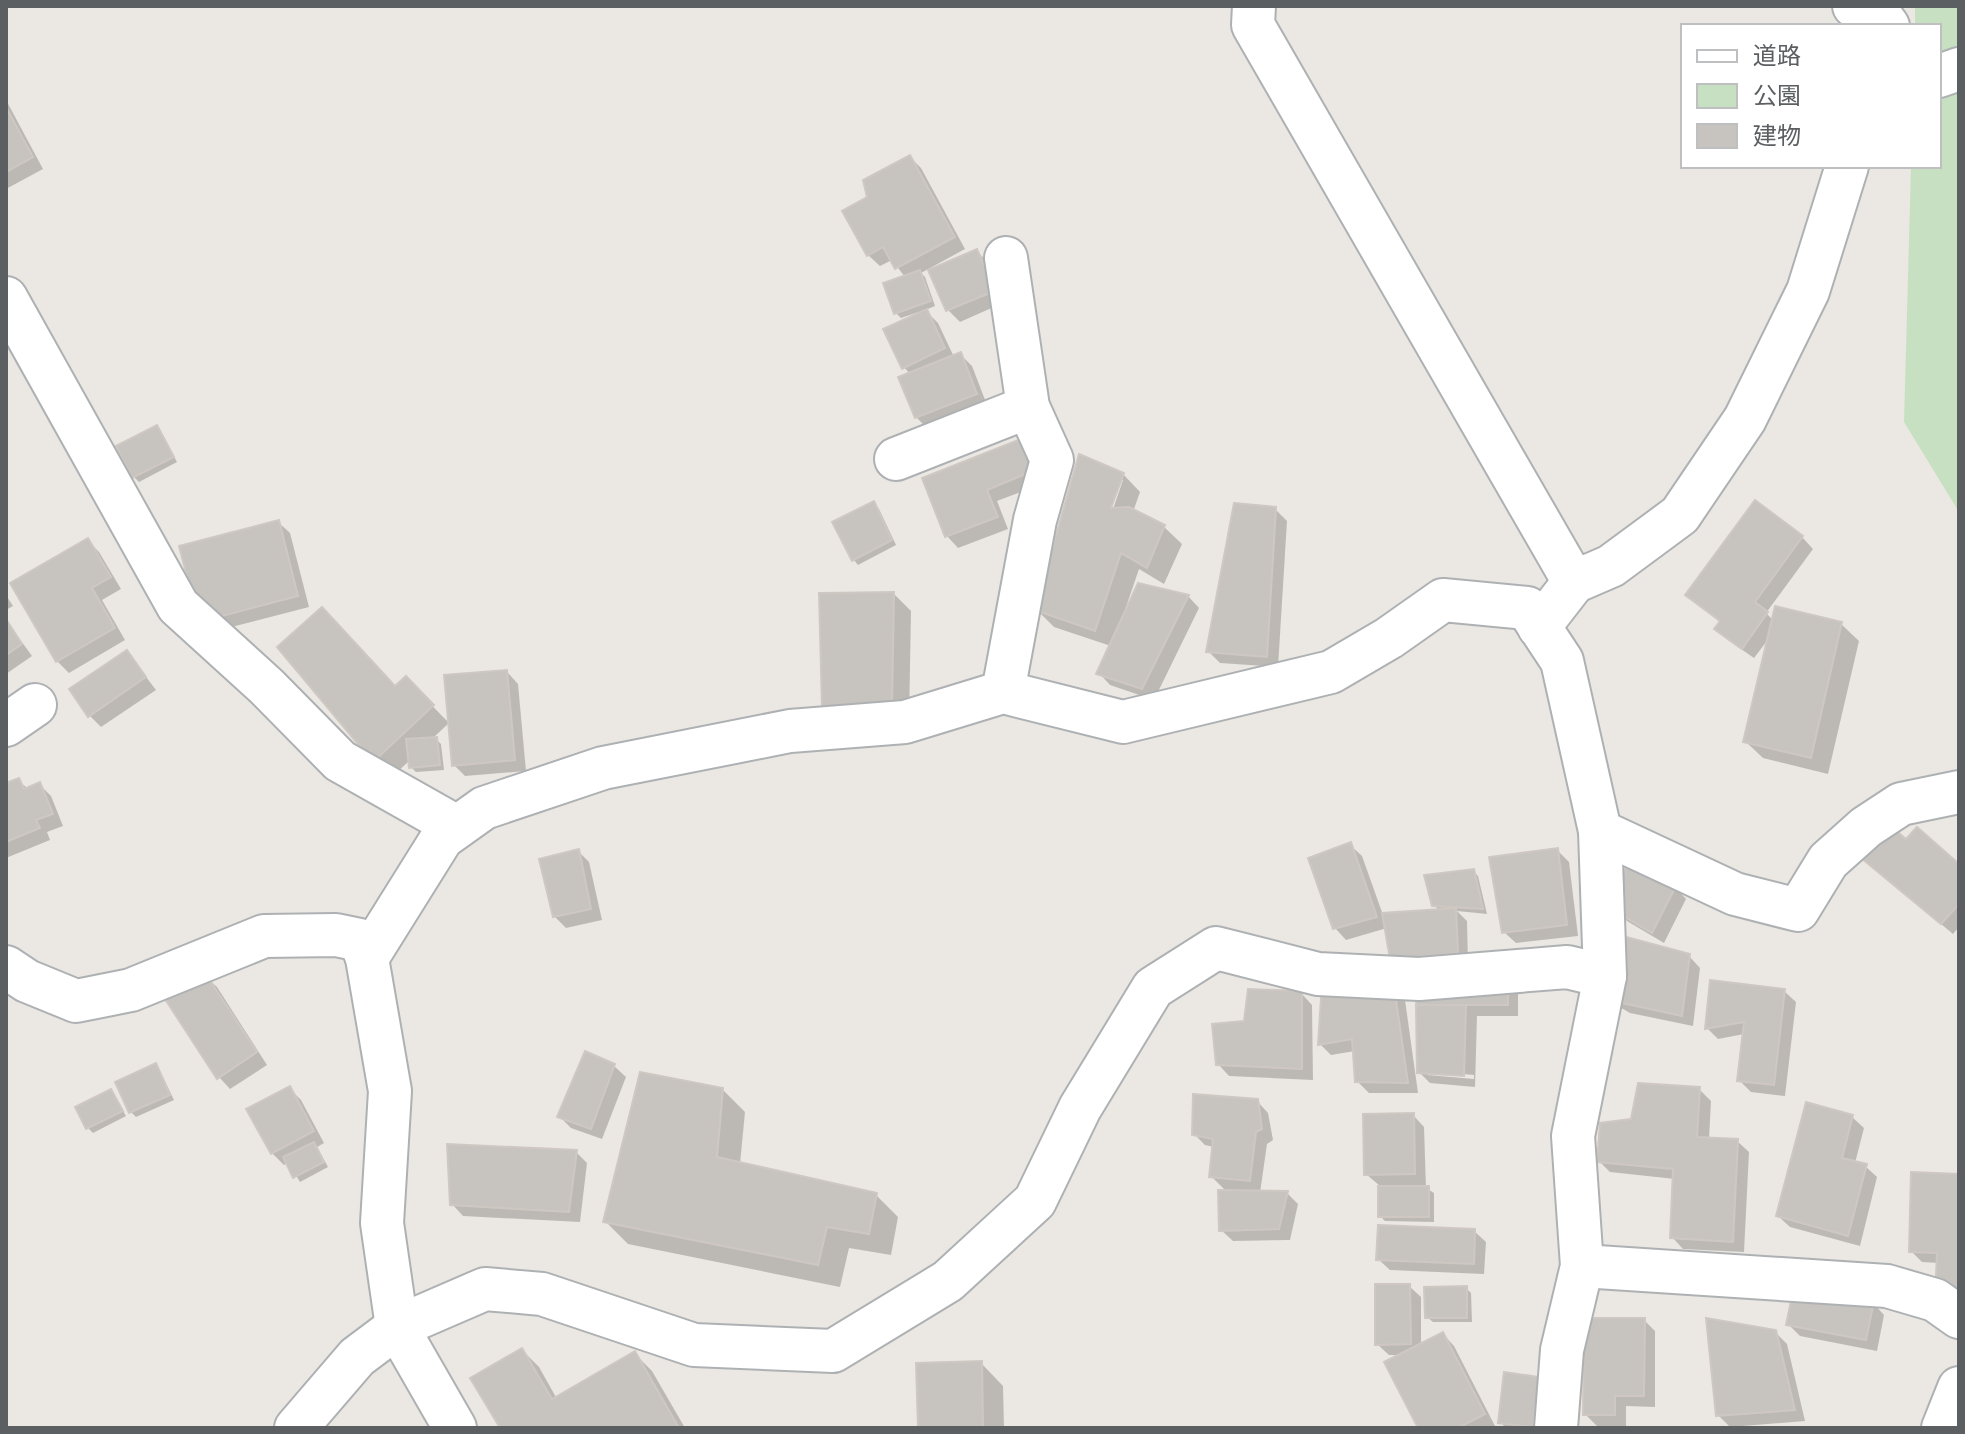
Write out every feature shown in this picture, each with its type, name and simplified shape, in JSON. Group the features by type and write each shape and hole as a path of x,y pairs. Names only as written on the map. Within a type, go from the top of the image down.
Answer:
{"street":[{"path":"1254,6 1253,25 1574,582"},
{"path":"1854,6 1880,15 1887,24"},
{"path":"1539,627 1574,582 1611,566 1680,515 1745,419 1808,291 1846,168"},
{"path":"1003,692 1035,520 1052,460 1028,407 1006,258"},
{"path":"6,298 178,606 266,686 340,761 457,827"},
{"path":"896,459 1028,407"},
{"path":"367,958 442,838 484,808 603,768 790,731 905,722 1003,692 1123,722 1331,672 1389,638 1443,600 1527,608 1562,661 1600,831 1605,976 1573,1136 1582,1266 1562,1350 1556,1428"},
{"path":"1600,831 1735,894 1798,910 1828,861 1866,827 1901,804 1959,792"},
{"path":"6,967 27,981 76,1001 131,990 264,936 336,935 360,940 367,958 390,1091 382,1223 397,1327 455,1428"},
{"path":"296,1428 357,1357 397,1327 485,1289 542,1294 694,1345 833,1351 948,1281 1035,1201 1080,1108 1153,988 1216,948 1318,974 1419,979 1567,967 1605,976"},
{"path":"1582,1266 1887,1286 1935,1300 1959,1317"}],"green space":[{"path":"1915,6 1959,6 1959,512 1904,422 1911,168 1941,168 1941,24 1915,24"}],"building":[{"path":"6,107 33,157 6,172"},
{"path":"910,155 955,237 895,269 883,247 867,256 842,211 867,197 863,180"},
{"path":"977,249 995,291 946,311 928,270"},
{"path":"920,270 931,301 894,314 883,283"},
{"path":"927,309 945,348 902,369 883,329"},
{"path":"961,352 977,394 915,418 898,377"},
{"path":"157,425 174,457 132,478 116,446"},
{"path":"1021,439 1033,471 987,490 998,517 945,537 922,478"},
{"path":"1079,454 1124,473 1111,508 1129,507 1165,525 1147,568 1121,553 1095,631 1035,610"},
{"path":"1755,500 1803,536 1755,602 1768,612 1742,649 1714,629 1720,621 1685,595"},
{"path":"874,501 892,540 852,561 832,522"},
{"path":"1234,503 1276,507 1267,657 1206,652"},
{"path":"279,520 298,596 199,622 179,546"},
{"path":"88,538 111,577 92,588 115,628 56,662 10,583"},
{"path":"1138,583 1189,595 1142,689 1096,674"},
{"path":"894,592 892,705 822,708 819,593"},
{"path":"1775,606 1842,622 1811,758 1743,742"},
{"path":"322,607 395,686 406,676 434,705 373,762 277,647"},
{"path":"6,619 22,644 6,655"},
{"path":"127,650 146,677 88,717 69,689"},
{"path":"507,670 515,760 452,766 444,675"},
{"path":"437,737 440,765 409,768 406,739"},
{"path":"19,778 24,789 40,782 53,814 36,820 40,828 6,842 6,783"},
{"path":"1887,823 1906,839 1917,827 1959,864 1959,904 1941,924 1860,857"},
{"path":"1351,842 1377,917 1333,929 1308,858"},
{"path":"1558,848 1567,925 1502,933 1489,857"},
{"path":"579,849 591,909 553,917 539,859"},
{"path":"1626,866 1676,886 1652,933 1613,910"},
{"path":"1474,869 1483,909 1432,906 1424,875"},
{"path":"1456,908 1458,953 1390,959 1382,913"},
{"path":"1604,931 1690,954 1682,1016 1617,1002"},
{"path":"205,973 257,1052 217,1079 165,999"},
{"path":"1508,973 1508,1005 1416,1005 1419,979"},
{"path":"1710,980 1785,989 1774,1085 1737,1081 1744,1022 1705,1029"},
{"path":"1322,983 1394,986 1408,1083 1355,1082 1352,1039 1318,1045"},
{"path":"1248,989 1302,991 1302,1069 1216,1065 1212,1024 1244,1021"},
{"path":"1416,1005 1466,1005 1464,1076 1417,1073"},
{"path":"585,1051 615,1064 591,1129 557,1117"},
{"path":"156,1063 170,1095 129,1113 115,1082"},
{"path":"640,1072 723,1088 717,1157 877,1193 869,1234 827,1227 818,1265 603,1222"},
{"path":"1638,1083 1700,1087 1697,1137 1738,1139 1733,1242 1670,1238 1673,1169 1597,1162 1600,1123 1631,1119"},
{"path":"290,1086 314,1131 271,1154 246,1109"},
{"path":"111,1089 123,1111 86,1129 75,1107"},
{"path":"1193,1094 1258,1099 1262,1129 1256,1132 1250,1181 1209,1177 1213,1139 1192,1135"},
{"path":"1806,1102 1853,1115 1842,1158 1867,1164 1848,1236 1776,1216"},
{"path":"1414,1113 1415,1174 1364,1175 1363,1114"},
{"path":"314,1142 324,1162 293,1178 283,1157"},
{"path":"447,1144 577,1150 569,1212 450,1205"},
{"path":"1911,1172 1959,1174 1959,1301 1935,1300 1937,1253 1909,1252"},
{"path":"1378,1186 1429,1186 1429,1217 1378,1217"},
{"path":"1218,1190 1288,1191 1279,1229 1219,1231"},
{"path":"1378,1225 1475,1229 1474,1264 1376,1260"},
{"path":"1375,1284 1410,1284 1411,1344 1375,1345"},
{"path":"1467,1286 1467,1318 1425,1318 1424,1287"},
{"path":"1794,1286 1874,1301 1866,1340 1786,1325"},
{"path":"1584,1318 1645,1318 1644,1396 1615,1396 1615,1415 1583,1415"},
{"path":"1706,1318 1776,1330 1795,1410 1716,1416"},
{"path":"1443,1332 1485,1414 1458,1428 1418,1428 1384,1362"},
{"path":"522,1348 552,1399 635,1351 679,1428 500,1428 470,1378"},
{"path":"982,1361 983,1428 918,1428 916,1363"},
{"path":"1504,1372 1539,1377 1533,1427 1498,1423"}]}
